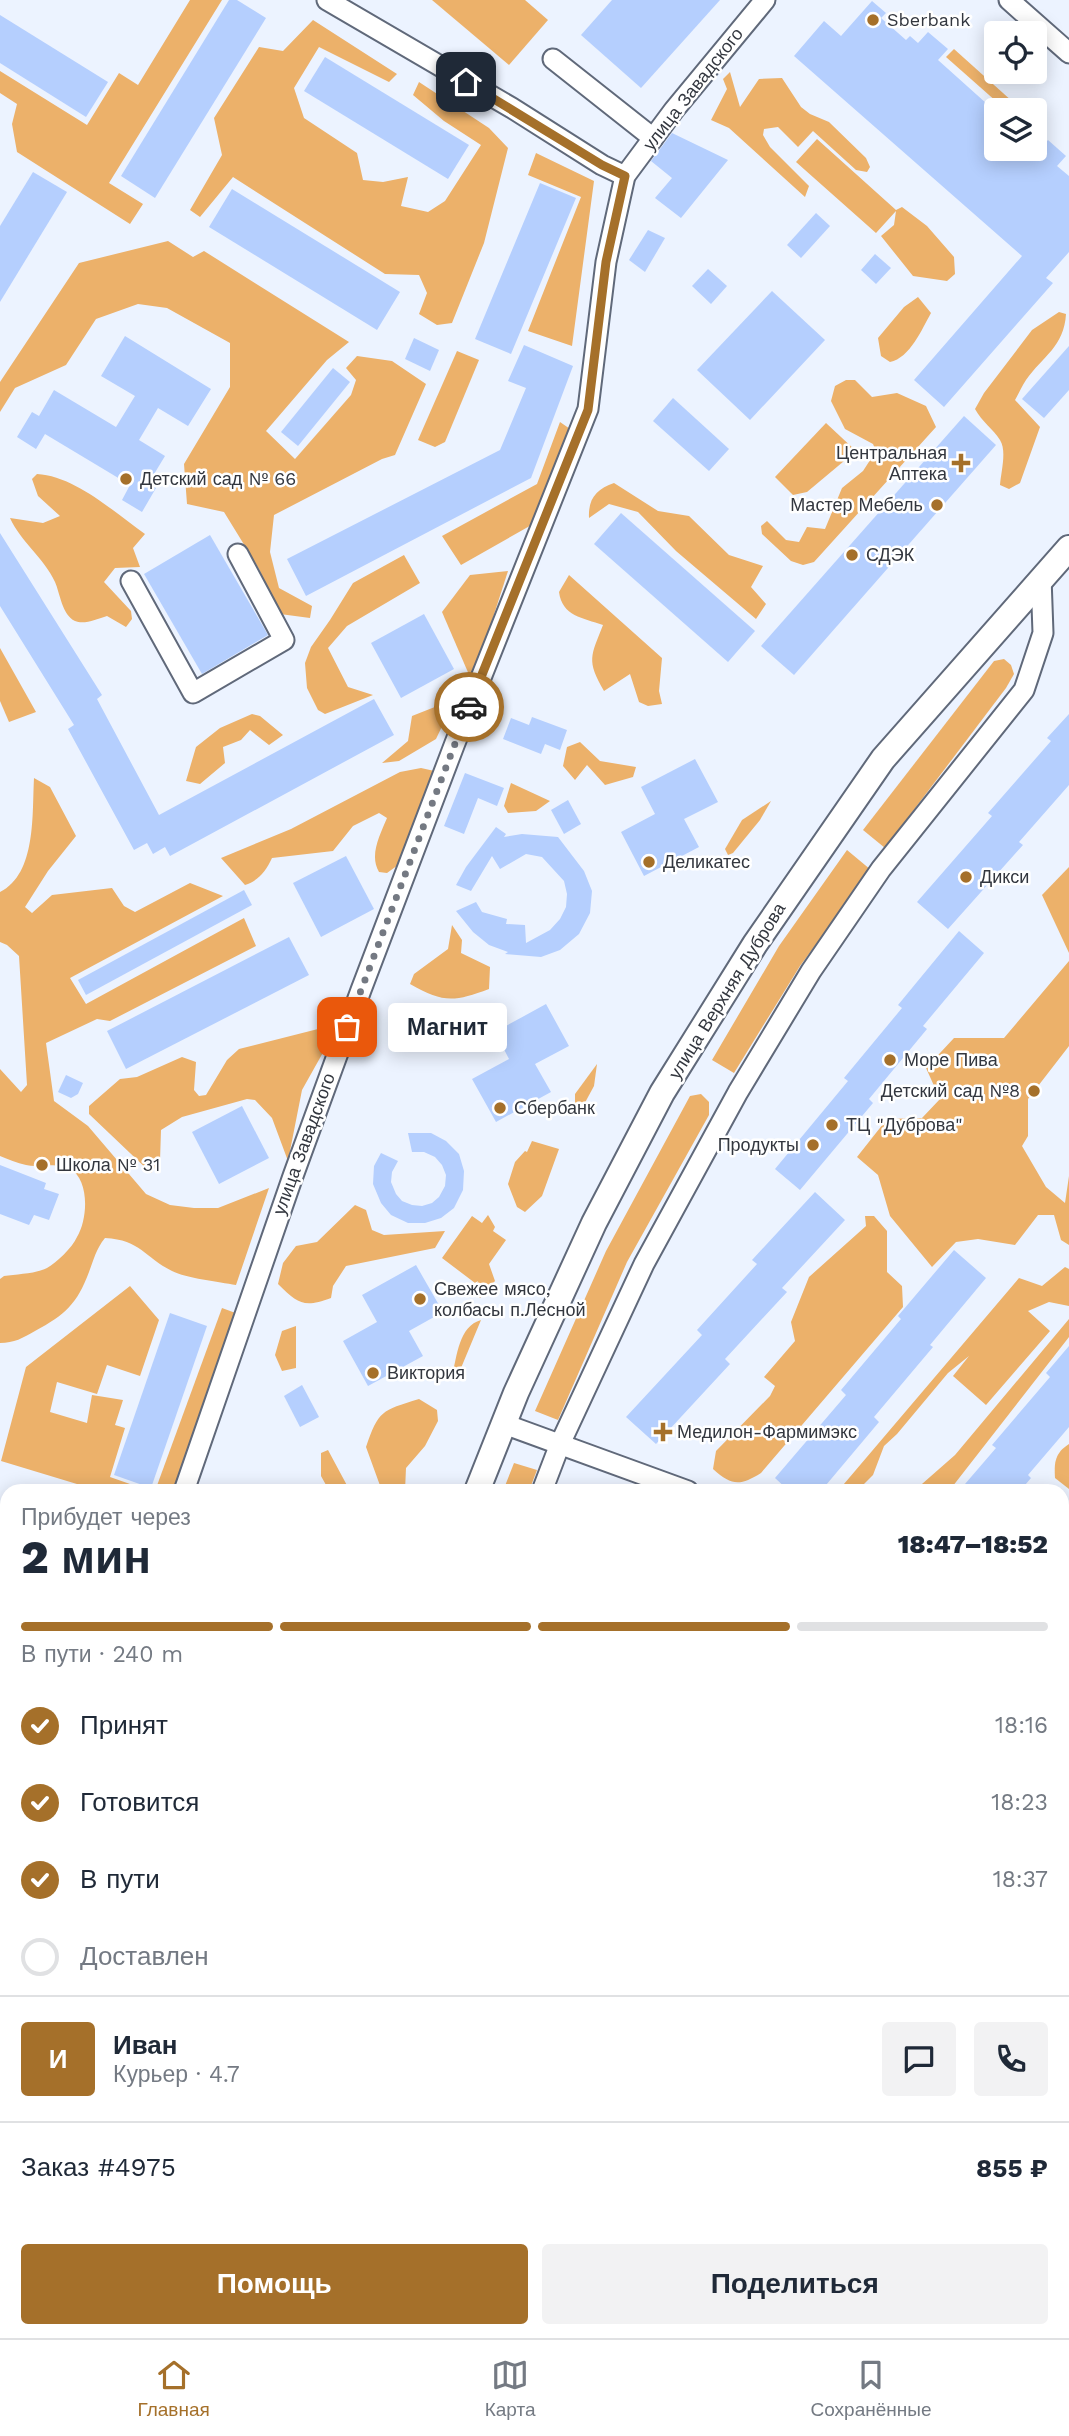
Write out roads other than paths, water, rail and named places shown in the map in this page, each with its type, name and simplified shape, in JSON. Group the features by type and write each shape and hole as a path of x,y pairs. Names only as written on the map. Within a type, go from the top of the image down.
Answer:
{"main road":[{"name":"улица Верхняя Дуброва","path":"480,1484 594,1223 663,1093 755,944 883,759 1069,548"}],"street":[{"path":"327,0 512,108 602,165 625,176"},
{"name":"улица Завадского","path":"186,1484 342,1039 454,743 588,410 606,262 625,176 716,57 765,0"},
{"path":"1009,0 1069,53"},
{"path":"553,59 653,138"},
{"path":"131,581 193,694 284,640 238,554"},
{"path":"545,1484 560,1444 644,1264 738,1092 811,971 881,869 1024,690 1043,633 1041,578"},
{"path":"504,1424 669,1484"}],"place":[{"name":"Sberbank","path":"873,20"},
{"name":"Центральная Аптека","path":"961,463"},
{"name":"Детский сад № 66","path":"126,479"},
{"name":"Мастер Мебель","path":"937,505"},
{"name":"СДЭК","path":"852,555"},
{"name":"Деликатес","path":"649,862"},
{"name":"Дикси","path":"966,877"},
{"name":"Магнит","path":"347,1027"},
{"name":"Море Пива","path":"890,1060"},
{"name":"Детский сад №8","path":"1034,1091"},
{"name":"Сбербанк","path":"500,1108"},
{"name":"ТЦ \"Дуброва\"","path":"832,1125"},
{"name":"Продукты","path":"813,1145"},
{"name":"Школа № 31","path":"42,1165"},
{"name":"Свежее мясо, колбасы п.Лесной","path":"420,1299"},
{"name":"Виктория","path":"373,1373"},
{"name":"Медилон-Фармимэкс","path":"663,1432"}]}
